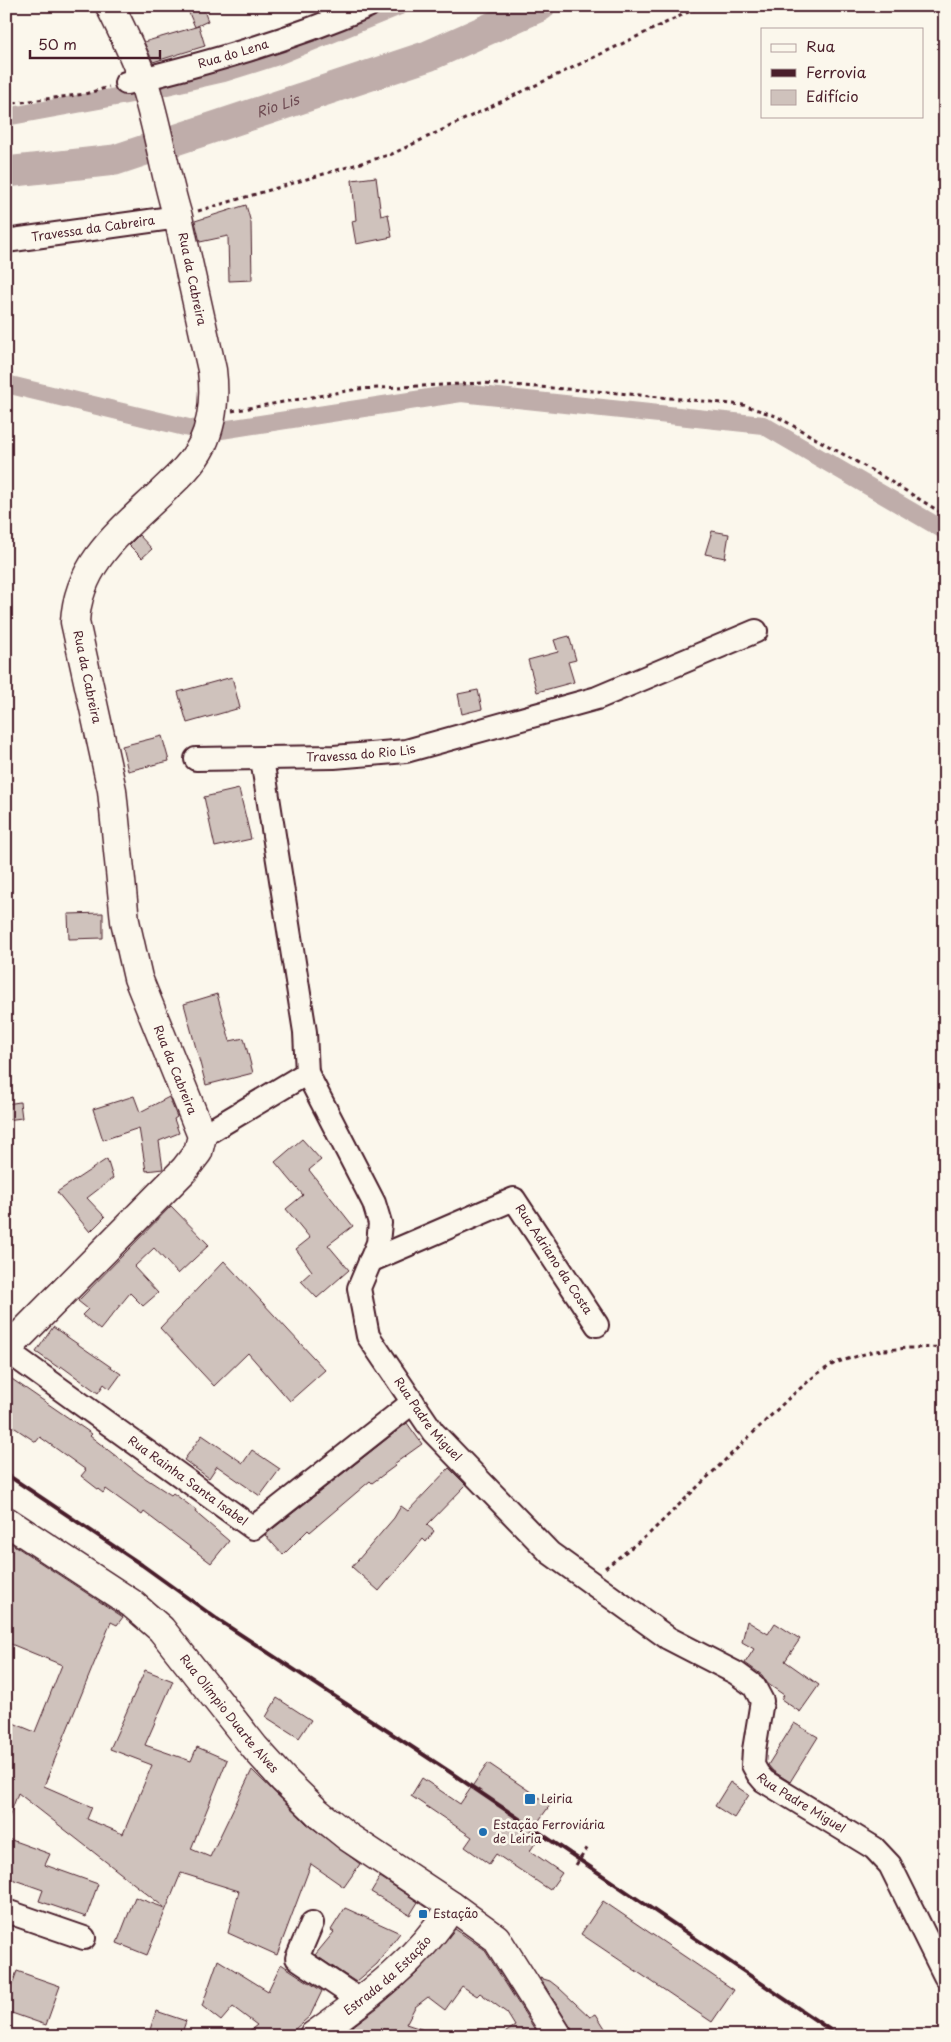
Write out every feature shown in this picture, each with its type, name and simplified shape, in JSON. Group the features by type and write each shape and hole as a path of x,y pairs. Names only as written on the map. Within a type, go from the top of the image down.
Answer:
{"main road":[{"name":"Rua da Cabreira","path":"110,6 134,81 150,106 212,370 212,413 202,445 188,465 96,558 77,601 75,622 112,790 125,921 131,951 138,978 202,1136"},
{"path":"6,1350 185,1169 198,1152 202,1136"},
{"name":"Rua Olímpio Duarte Alves","path":"6,1521 140,1610 171,1641 255,1748 299,1796 348,1837 452,1906 496,1938 558,2036"},
{"name":"Estrada da Estação","path":"313,2036 361,2001 406,1964 439,1926 452,1906"}],"street":[{"name":"Rua do Lena","path":"134,81 220,59 317,27 368,6"},
{"name":"Travessa da Cabreira","path":"6,241 174,206"},
{"name":"Travessa do Rio Lis","path":"196,759 334,757 406,751 597,698 756,631"},
{"path":"202,1136 307,1073 306,1032 262,759"},
{"name":"Rua Padre Miguel","path":"307,1073 374,1203 380,1223 378,1243 359,1288 368,1336 433,1432 550,1554 668,1638 736,1672 754,1686 762,1701 753,1765 758,1774 764,1781 874,1848 890,1865 945,1976"},
{"name":"Rua Adriano da Costa","path":"370,1261 514,1199 597,1325"},
{"name":"Rua Rainha Santa Isabel","path":"6,1350 252,1528 413,1402"},
{"path":"6,1911 84,1938"},
{"path":"312,1923 297,1958 361,2001"}],"path":[{"path":"174,206 392,154 701,6"},
{"path":"6,104 85,94 134,81"},
{"path":"212,413 358,389 482,382 743,405 776,416 885,478 945,516"},
{"path":"588,1581 650,1533 790,1397 817,1374 835,1364 874,1351 945,1347"},
{"path":"576,1865 588,1846"}],"building":[{"path":"186,6 202,6 208,21 195,27"},
{"path":"199,26 205,46 153,62 144,42"},
{"path":"376,177 381,216 388,214 392,237 356,244 352,221 356,220 352,180"},
{"path":"246,205 251,223 252,280 229,281 228,236 200,242 195,221"},
{"path":"712,531 729,534 725,558 705,554"},
{"path":"139,535 152,549 142,558 129,545"},
{"path":"569,636 576,660 568,662 574,682 537,692 528,660 558,652 554,640"},
{"path":"232,677 240,708 187,723 178,692"},
{"path":"478,690 482,709 462,714 458,694"},
{"path":"162,736 169,761 128,771 122,746"},
{"path":"239,789 251,839 215,847 204,797"},
{"path":"103,913 103,938 69,939 68,914"},
{"path":"217,994 230,1041 244,1038 253,1073 206,1085 184,1004"},
{"path":"134,1096 140,1112 169,1097 177,1117 174,1119 179,1133 159,1141 163,1169 146,1171 139,1128 103,1140 93,1109"},
{"path":"20,1102 22,1118 6,1120 6,1104"},
{"path":"302,1139 321,1160 309,1170 353,1226 328,1245 349,1270 317,1298 301,1281 312,1271 296,1249 310,1238 286,1209 303,1195 275,1162"},
{"path":"107,1159 113,1178 87,1198 105,1217 90,1232 57,1192"},
{"path":"171,1206 209,1245 178,1274 154,1248 134,1267 158,1293 143,1306 130,1293 100,1330 82,1315 88,1309 78,1301"},
{"path":"224,1261 325,1370 290,1401 248,1353 214,1386 160,1328"},
{"path":"53,1327 121,1374 110,1389 104,1384 98,1393 61,1366 59,1368 36,1352"},
{"path":"6,1375 92,1434 90,1436 139,1474 171,1495 173,1493 196,1510 195,1512 229,1541 211,1563 144,1512 142,1515 106,1489 103,1493 81,1476 86,1470 40,1437 36,1442 6,1422"},
{"path":"407,1423 422,1444 372,1483 370,1481 310,1532 308,1530 283,1555 265,1535"},
{"path":"202,1435 243,1463 252,1450 280,1469 260,1496 217,1466 209,1478 184,1460"},
{"path":"449,1468 466,1485 427,1525 434,1531 426,1542 423,1539 379,1591 352,1567 394,1518 401,1506 408,1511"},
{"path":"6,1540 123,1617 117,1625 111,1622 44,1786 92,1807 87,1819 123,1834 152,1765 110,1749 145,1670 173,1681 145,1745 191,1761 197,1747 227,1760 191,1849 210,1857 252,1770 307,1824 360,1864 344,1887 311,1864 277,1955 228,1933 239,1891 181,1873 147,1955 117,1943 135,1897 165,1908 18,1793 8,1820 6,1819 6,1720 35,1732 62,1665 6,1642"},
{"path":"747,1621 768,1634 775,1623 800,1639 785,1661 819,1685 800,1712 781,1699 784,1695 768,1684 762,1675 745,1663 754,1649 742,1642"},
{"path":"277,1698 311,1720 299,1738 266,1717"},
{"path":"794,1723 818,1737 790,1782 773,1771 768,1765"},
{"path":"488,1763 550,1805 530,1833 538,1839 530,1851 562,1873 550,1890 496,1854 489,1864 465,1847 472,1837 411,1796 422,1778 460,1804"},
{"path":"730,1782 749,1795 734,1818 715,1806"},
{"path":"6,1838 50,1854 45,1865 98,1884 86,1917 39,1901 43,1890 6,1877"},
{"path":"380,1877 418,1902 410,1915 371,1892"},
{"path":"603,1901 734,1990 712,2022 581,1934"},
{"path":"345,1908 400,1933 377,1964 356,1982 315,1955 334,1932 331,1930"},
{"path":"455,1929 484,1949 539,2036 500,2036 515,2026 507,2013 480,1993 477,1996 462,1986 445,2010 428,1997 415,2007 406,2024 433,2033 433,2036 340,2036 381,2005 417,1973"},
{"path":"218,1960 268,1991 281,1964 322,1991 310,2016 287,2036 243,2036 257,2025 233,2007 221,2021 202,2006"},
{"path":"17,1971 60,1986 46,2025 6,2011 6,2001"},
{"path":"540,1978 550,1981 559,1988 590,2017 596,2014 610,2036 574,2036"},
{"path":"156,2011 186,2021 181,2036 148,2036"}],"waterway":[{"path":"158,88 224,73 275,57 400,6"},
{"name":"Rio Lis","path":"6,172 115,160 428,56 540,6"},
{"path":"6,117 132,94"},
{"path":"6,384 197,430"},
{"path":"215,431 461,393 763,425 945,532"}],"railway":[{"path":"6,1474 142,1565 217,1619 450,1772 839,2036"}],"place":[{"name":"Leiria","path":"530,1799"},
{"name":"Estação Ferroviária de Leiria","path":"483,1832"},
{"name":"Estação","path":"423,1914"}]}
